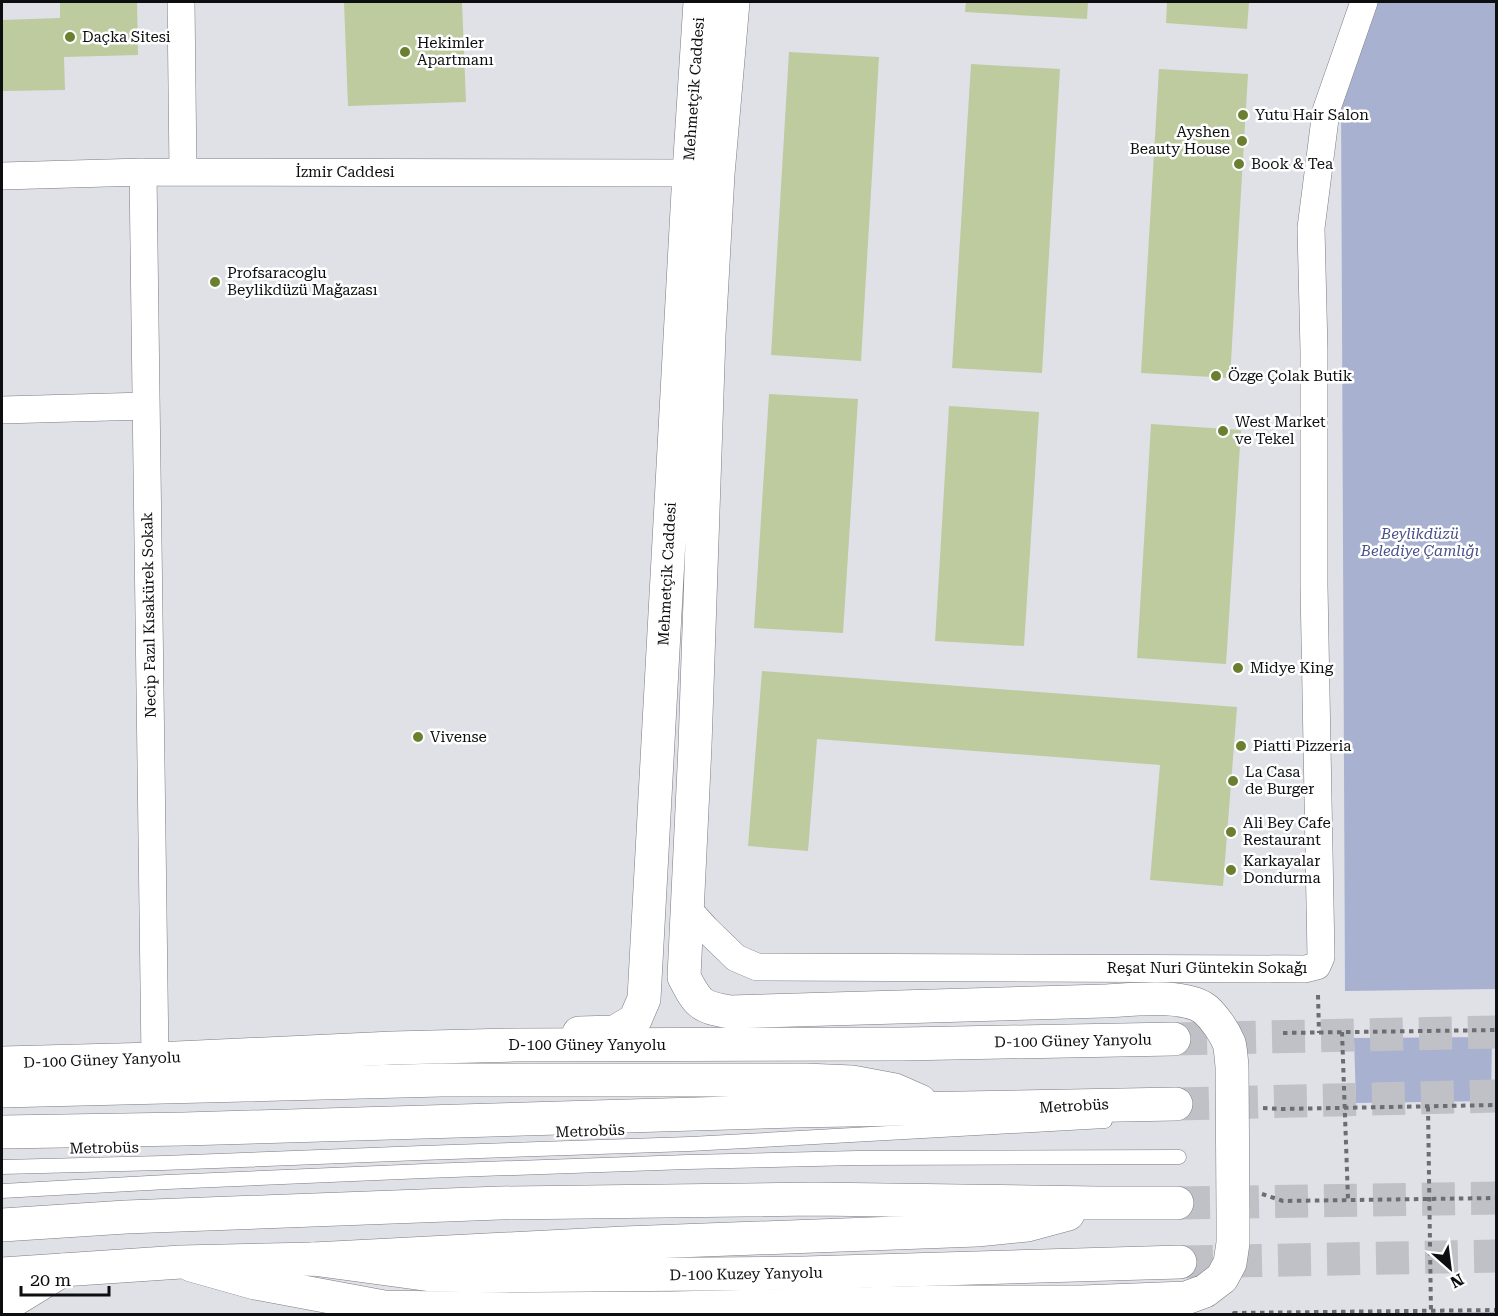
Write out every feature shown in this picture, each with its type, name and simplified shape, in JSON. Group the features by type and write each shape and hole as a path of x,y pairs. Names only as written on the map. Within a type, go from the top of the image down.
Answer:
{"main road":[{"name":"Mehmetçik Caddesi","path":"181,1262 255,1283 384,1307 514,1309 1186,1299 1205,1291 1221,1278 1230,1263 1233,1243 1232,1066 1228,1043 1218,1024 1204,1008 1190,1002 1156,999 730,1012 708,1008 694,997 684,977 695,746 709,335 700,2"},
{"name":"Mehmetçik Caddesi","path":"515,1045 535,1037 615,1032 635,1020 644,999 703,174 733,2"},
{"name":"D-100 Güney Yanyolu","path":"2,1063 515,1045 902,1044 1174,1039"},
{"path":"2,1091 442,1080 805,1080 852,1082 895,1090 938,1109"},
{"path":"2,1132 196,1129 795,1111 1176,1104"},
{"path":"2,1225 126,1216 512,1203 814,1199 1177,1203"},
{"path":"2,1274 181,1262 313,1260 624,1243 977,1230 1026,1225 1072,1213 1098,1203"},
{"name":"D-100 Kuzey Yanyolu","path":"313,1260 431,1275 494,1276 804,1273 1180,1262"},
{"path":"2,1309 63,1269"}],"street":[{"path":"181,2 183,172"},
{"name":"Reşat Nuri Güntekin Sokağı","path":"687,908 736,958 757,967 1305,969 1317,966 1321,957 1314,586 1314,350 1311,228 1326,111 1364,2"},
{"name":"İzmir Caddesi","path":"2,176 143,172 703,174"},
{"name":"Necip Fazıl Kısakürek Sokak","path":"143,172 155,1059"},
{"path":"2,410 146,406"}],"lane":[{"name":"Metrobüs","path":"2,1167 690,1144 1120,1120"},
{"path":"2,1191 413,1171 688,1162 857,1158 1179,1157"}],"path":[{"path":"1317,966 1319,1033"},
{"path":"1283,1033 1497,1030"},
{"path":"1342,1032 1348,1199"},
{"path":"1283,1109 1497,1105"},
{"path":"1428,1107 1431,1313"},
{"path":"1233,1185 1283,1201 1497,1197"},
{"path":"1234,1314 1431,1313 1497,1310"}],"green space":[{"name":"Beylikdüzü Belediye Çamlığı","path":"1376,2 1496,2 1496,989 1345,991 1341,97"},
{"path":"1492,1037 1491,1101 1356,1103 1354,1038"},
{"path":"1496,1312 1496,1314 1349,1314"}],"building":[{"name":"Daçka Sitesi","path":"60,2 137,2 138,55 64,57 65,90 2,91 2,20 60,18"},
{"name":"Hekimler Apartmanı","path":"344,2 462,2 466,102 348,106"},
{"path":"966,2 1088,2 1087,19 965,12"},
{"path":"1167,2 1249,2 1247,29 1166,23"},
{"path":"789,52 879,57 861,361 771,355"},
{"path":"971,64 1060,69 1042,373 952,368"},
{"path":"1159,69 1248,74 1230,378 1141,373"},
{"path":"769,394 858,399 843,633 754,628"},
{"path":"949,406 1039,412 1024,646 935,641"},
{"path":"1151,424 1241,430 1226,664 1137,658"},
{"path":"762,671 1237,707 1223,886 1150,880 1160,765 817,739 808,851 748,846"}],"tunnel":[{"path":"1174,1039 1496,1032"},
{"path":"1176,1104 1496,1096"},
{"path":"1177,1203 1496,1198"},
{"path":"1180,1262 1496,1256"}],"place":[{"name":"Daçka Sitesi","path":"70,37"},
{"name":"Hekimler Apartmanı","path":"405,52"},
{"name":"Yutu Hair Salon","path":"1243,115"},
{"name":"Ayshen Beauty House","path":"1242,141"},
{"name":"Book & Tea","path":"1239,164"},
{"name":"Profsaracoglu Beylikdüzü Mağazası","path":"215,282"},
{"name":"Özge Çolak Butik","path":"1216,376"},
{"name":"West Market ve Tekel","path":"1223,431"},
{"name":"Midye King","path":"1238,668"},
{"name":"Vivense","path":"418,737"},
{"name":"Piatti Pizzeria","path":"1241,746"},
{"name":"La Casa de Burger","path":"1233,781"},
{"name":"Ali Bey Cafe Restaurant","path":"1231,832"},
{"name":"Karkayalar Dondurma","path":"1231,870"}]}
